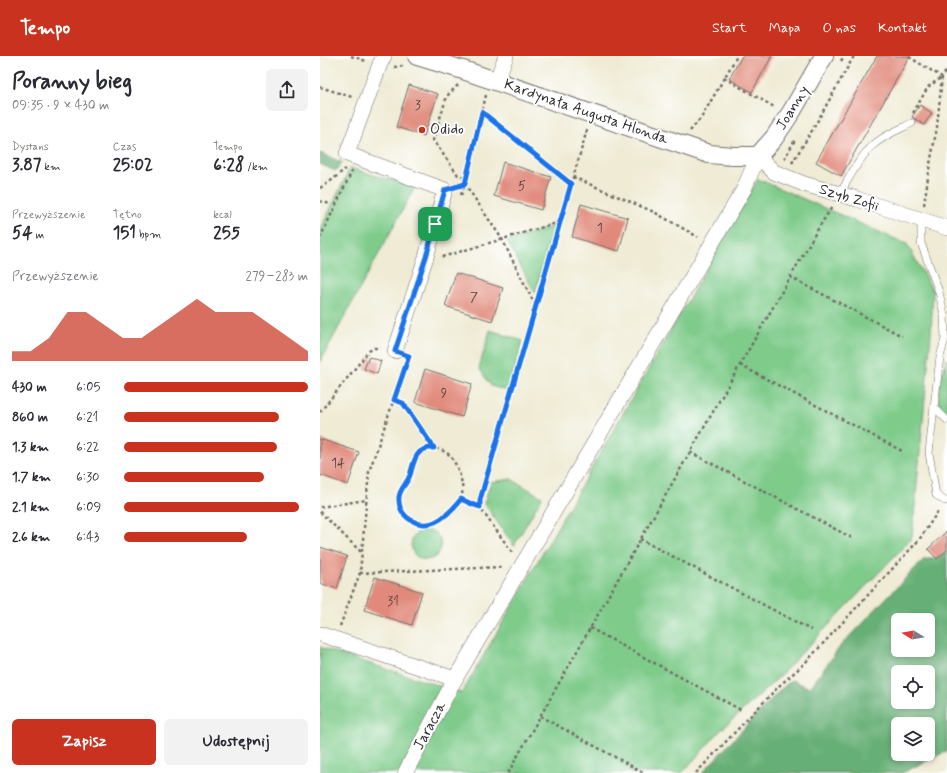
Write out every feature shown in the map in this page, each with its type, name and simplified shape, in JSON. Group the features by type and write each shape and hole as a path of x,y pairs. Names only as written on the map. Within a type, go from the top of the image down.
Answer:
{"street":[{"path":"491,88 506,56"},
{"name":"Joanny","path":"758,156 774,138 792,111 824,56"},
{"path":"382,60 347,154 445,190 426,257 395,351"},
{"name":"Kardynała Augusta Hlonda","path":"413,62 491,88 709,154 758,156"},
{"name":"Szyb Zofii","path":"758,156 774,172 804,184 947,228"},
{"name":"Jaracza","path":"405,773 455,679 744,189 758,156"},
{"path":"320,634 455,679"}],"lane":[{"path":"840,194 856,167 872,147 886,136 912,123"},
{"path":"921,221 921,243 939,292 944,315 946,340 940,357 929,453 936,495 946,501"},
{"path":"934,407 947,420"}],"path":[{"path":"352,56 382,60 393,67 403,66 413,62"},
{"path":"693,132 689,131 701,118 737,56"},
{"path":"909,57 942,77"},
{"path":"912,123 910,118 928,87 942,77 947,70"},
{"path":"921,221 937,127 942,77"},
{"path":"724,78 778,109 776,114"},
{"path":"452,82 459,84 447,96 434,140 458,176 466,178"},
{"path":"320,87 366,102"},
{"path":"460,198 465,184 482,112 491,88"},
{"path":"482,112 571,184"},
{"path":"514,556 480,508 480,500 587,127"},
{"path":"320,188 358,158"},
{"path":"320,238 358,158"},
{"path":"573,177 654,212 698,237"},
{"path":"445,190 465,184"},
{"path":"465,184 502,239 536,306"},
{"path":"508,773 790,277 840,194"},
{"path":"320,201 330,204"},
{"path":"443,251 441,257 560,222"},
{"path":"790,277 902,336"},
{"path":"320,412 369,351 374,348 382,348 409,356 369,472 360,572 335,639"},
{"path":"740,365 902,451"},
{"path":"394,400 403,403 434,448"},
{"path":"434,448 442,450 447,454 456,466 461,479 461,499 446,516 430,524 412,521 402,512 399,501 400,493 410,477 416,456 425,449 434,448"},
{"path":"690,452 854,540"},
{"path":"461,499 480,507"},
{"path":"320,507 366,500"},
{"path":"696,773 779,686 805,663 919,540 946,501"},
{"path":"320,512 362,552"},
{"path":"640,539 811,630"},
{"path":"360,572 508,567"},
{"path":"590,628 741,710"},
{"path":"540,716 644,773"}],"green space":[{"path":"320,153 343,163 335,171 320,164"},
{"path":"350,168 415,187 320,362 320,230"},
{"path":"758,179 907,244 933,291 931,334 912,538 777,679 720,731 682,773 320,773 320,647 462,693"},
{"path":"554,226 535,293 507,241"},
{"path":"490,330 523,341 508,391 491,386 479,368"},
{"path":"947,359 947,412 940,406 938,393"},
{"path":"511,479 542,497 514,546 484,503 491,482"},
{"path":"426,530 437,534 441,545 437,556 426,560 415,556 411,545 415,534"},
{"path":"947,552 947,751 935,757 935,717 891,717 891,761 927,761 902,773 702,773 780,690 792,680 810,688 842,644 924,559 937,559"}],"building":[{"path":"742,56 772,56 752,92 729,79"},
{"path":"877,56 910,56 841,176 816,162"},
{"path":"409,85 438,94 424,136 396,127"},
{"path":"920,105 932,113 924,125 912,117"},
{"path":"503,162 551,177 541,210 494,196"},
{"path":"581,204 628,218 619,251 572,237"},
{"path":"456,273 503,288 492,321 445,306"},
{"path":"369,357 381,361 377,374 364,369"},
{"path":"425,369 472,384 462,417 415,402"},
{"path":"320,439 359,452 348,485 320,475"},
{"path":"947,531 947,550 937,559 928,549"},
{"path":"320,547 347,556 337,589 320,583"},
{"path":"375,577 422,592 412,625 364,610"}],"place":[{"name":"Odido","path":"422,130"}],"route":[{"path":"482,112 571,184 480,500 480,507 461,499 446,516 434,523 425,524 412,521 405,516 400,508 399,498 401,490 410,477 416,456 425,449 434,448 403,403 394,400 409,356 395,351 426,257 435,224 445,190 465,184 482,112"}]}
